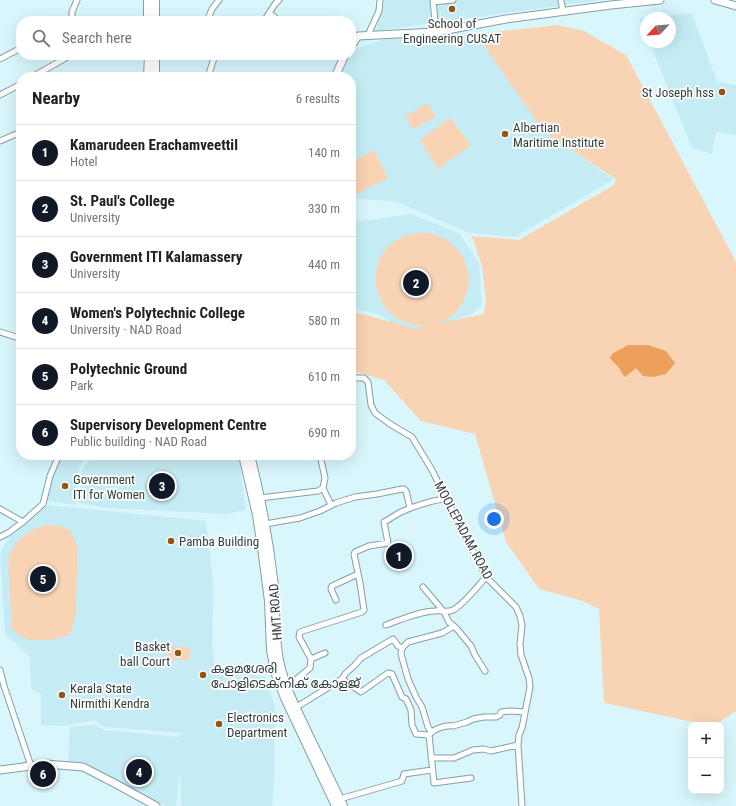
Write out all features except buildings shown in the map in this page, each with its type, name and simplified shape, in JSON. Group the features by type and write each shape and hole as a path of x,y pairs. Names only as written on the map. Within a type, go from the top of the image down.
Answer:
{"main road":[{"path":"148,0 148,16"},
{"path":"155,0 155,16"},
{"path":"148,72 149,60"},
{"path":"155,60 155,72"},
{"name":"HMT ROAD","path":"244,460 257,515 263,555 269,601 271,650 275,672 285,698 339,804"},
{"name":"HMT ROAD","path":"251,460 265,524 274,587 278,654 280,664 295,708 339,804"}],"street":[{"path":"72,16 77,0"},
{"path":"209,16 212,9 219,0"},
{"path":"267,16 279,0"},
{"path":"368,35 379,11 380,0"},
{"path":"436,32 433,1 453,0"},
{"path":"561,0 563,12"},
{"path":"356,39 358,36 368,35 436,32 506,19 563,12 611,3 660,0"},
{"path":"715,0 736,6"},
{"path":"269,13 273,16"},
{"path":"0,59 16,51"},
{"path":"46,72 64,60"},
{"path":"210,72 213,60"},
{"path":"337,72 343,60"},
{"path":"0,95 16,87"},
{"path":"0,141 16,134"},
{"path":"0,332 16,337"},
{"name":"MOOLEPADAM ROAD","path":"356,378 364,378 368,382 371,405 376,413 381,418 412,437 432,470 486,577 516,607 520,616 522,625 520,644 521,655 529,678 530,687 518,745 522,806"},
{"path":"0,537 24,522 43,504 50,476 58,460"},
{"path":"321,460 325,478 323,488 331,505"},
{"path":"260,498 318,491 323,488"},
{"path":"265,524 300,518 355,497 402,488 406,491 410,508"},
{"path":"287,687 310,668 311,659 299,637 300,632 362,612 364,610 354,554 355,552 368,546 388,543 384,522 400,512 437,500 446,499"},
{"path":"0,510 24,522"},
{"path":"336,600 331,589 332,586 358,574"},
{"path":"386,625 413,616 435,611 444,612 454,610 486,577"},
{"path":"422,587 444,612 449,622 471,646 485,671"},
{"path":"454,626 442,632 408,642 402,648 401,654 408,679 422,708 430,734 434,783 472,778"},
{"path":"295,708 342,679 361,658 393,639 398,646 402,648"},
{"path":"311,659 325,653"},
{"path":"0,670 31,766"},
{"path":"342,679 361,692 388,673 392,674 402,697 406,699 411,710 412,725 416,734 430,734 449,726 473,719 496,717 500,715 501,712 525,712"},
{"path":"431,758 454,758 473,750 484,749 491,751 518,745"},
{"path":"0,770 46,764 83,767 156,806"},
{"path":"339,804 402,781 404,774 432,770"}],"shaded area":[{"name":"School of Engineering CUSAT","path":"383,0 601,0 376,31"},
{"path":"692,13 717,82 736,85 736,135 716,132 712,154 692,148 651,48 676,48 676,15"},
{"path":"558,25 584,31 626,55 736,262 736,711 720,722 693,722 604,703 599,609 583,601 539,589 506,542 475,434 421,421 384,380 356,372 356,312 413,328 423,326 405,322 391,314 380,298 377,289 376,284 378,265 386,249 398,239 414,234 430,234 446,240 459,252 468,271 468,289 461,306 457,311 440,323 483,314 486,303 482,266 472,236 519,240 614,185 616,179 544,132 476,34"},
{"path":"476,34 544,132 614,179 515,237 469,233 398,202 356,198 356,72 340,72 349,60 356,60 356,49 385,39"},
{"path":"428,103 436,117 413,129 405,116"},
{"path":"450,118 471,145 438,169 420,140"},
{"path":"374,150 388,178 357,194 356,159"},
{"path":"411,214 460,234 479,263 482,304 474,313 425,330 397,327 379,314 356,309 356,222"},
{"path":"628,345 648,345 666,351 675,363 666,374 653,377 643,376 636,368 625,377 610,358 612,354"},
{"name":"Government ITI for Women","path":"60,460 86,460 79,468 76,505 47,501 55,471"},
{"path":"90,460 239,460 246,510 226,514 108,508 79,503 82,469"},
{"path":"48,505 206,521 213,584 212,649 216,668 265,677 275,707 274,781 272,806 181,806 180,769 176,806 166,806 147,798 85,765 68,762 70,726 94,725 104,730 180,737 180,733 105,727 95,720 63,726 41,725 41,694 31,689 30,657 5,634 0,553 10,536"},
{"path":"45,525 60,526 70,530 77,546 76,614 70,635 52,639 33,640 21,636 12,629 8,557 19,539 34,529"},
{"name":"Basket ball Court","path":"167,647 190,647 189,660 168,660"}],"place":[{"name":"School of Engineering CUSAT","path":"452,9"},
{"name":"St Joseph hss","path":"722,92"},
{"name":"Albertian Maritime Institute","path":"505,134"},
{"name":"St. Paul's College","path":"416,283"},
{"name":"Government ITI for Women","path":"65,486"},
{"name":"Government ITI Kalamassery","path":"162,486"},
{"name":"Pamba Building","path":"171,541"},
{"name":"Kamarudeen Erachamveettil","path":"399,556"},
{"name":"Polytechnic Ground","path":"43,579"},
{"name":"Basket ball Court","path":"178,653"},
{"name":"കളമശേരി പോളിടെക്നിക് കോളജ്","path":"203,675"},
{"name":"Kerala State Nirmithi Kendra","path":"62,695"},
{"name":"Electronics Department","path":"219,724"},
{"name":"Women's Polytechnic College","path":"139,772"},
{"name":"Supervisory Development Centre","path":"43,774"}]}
